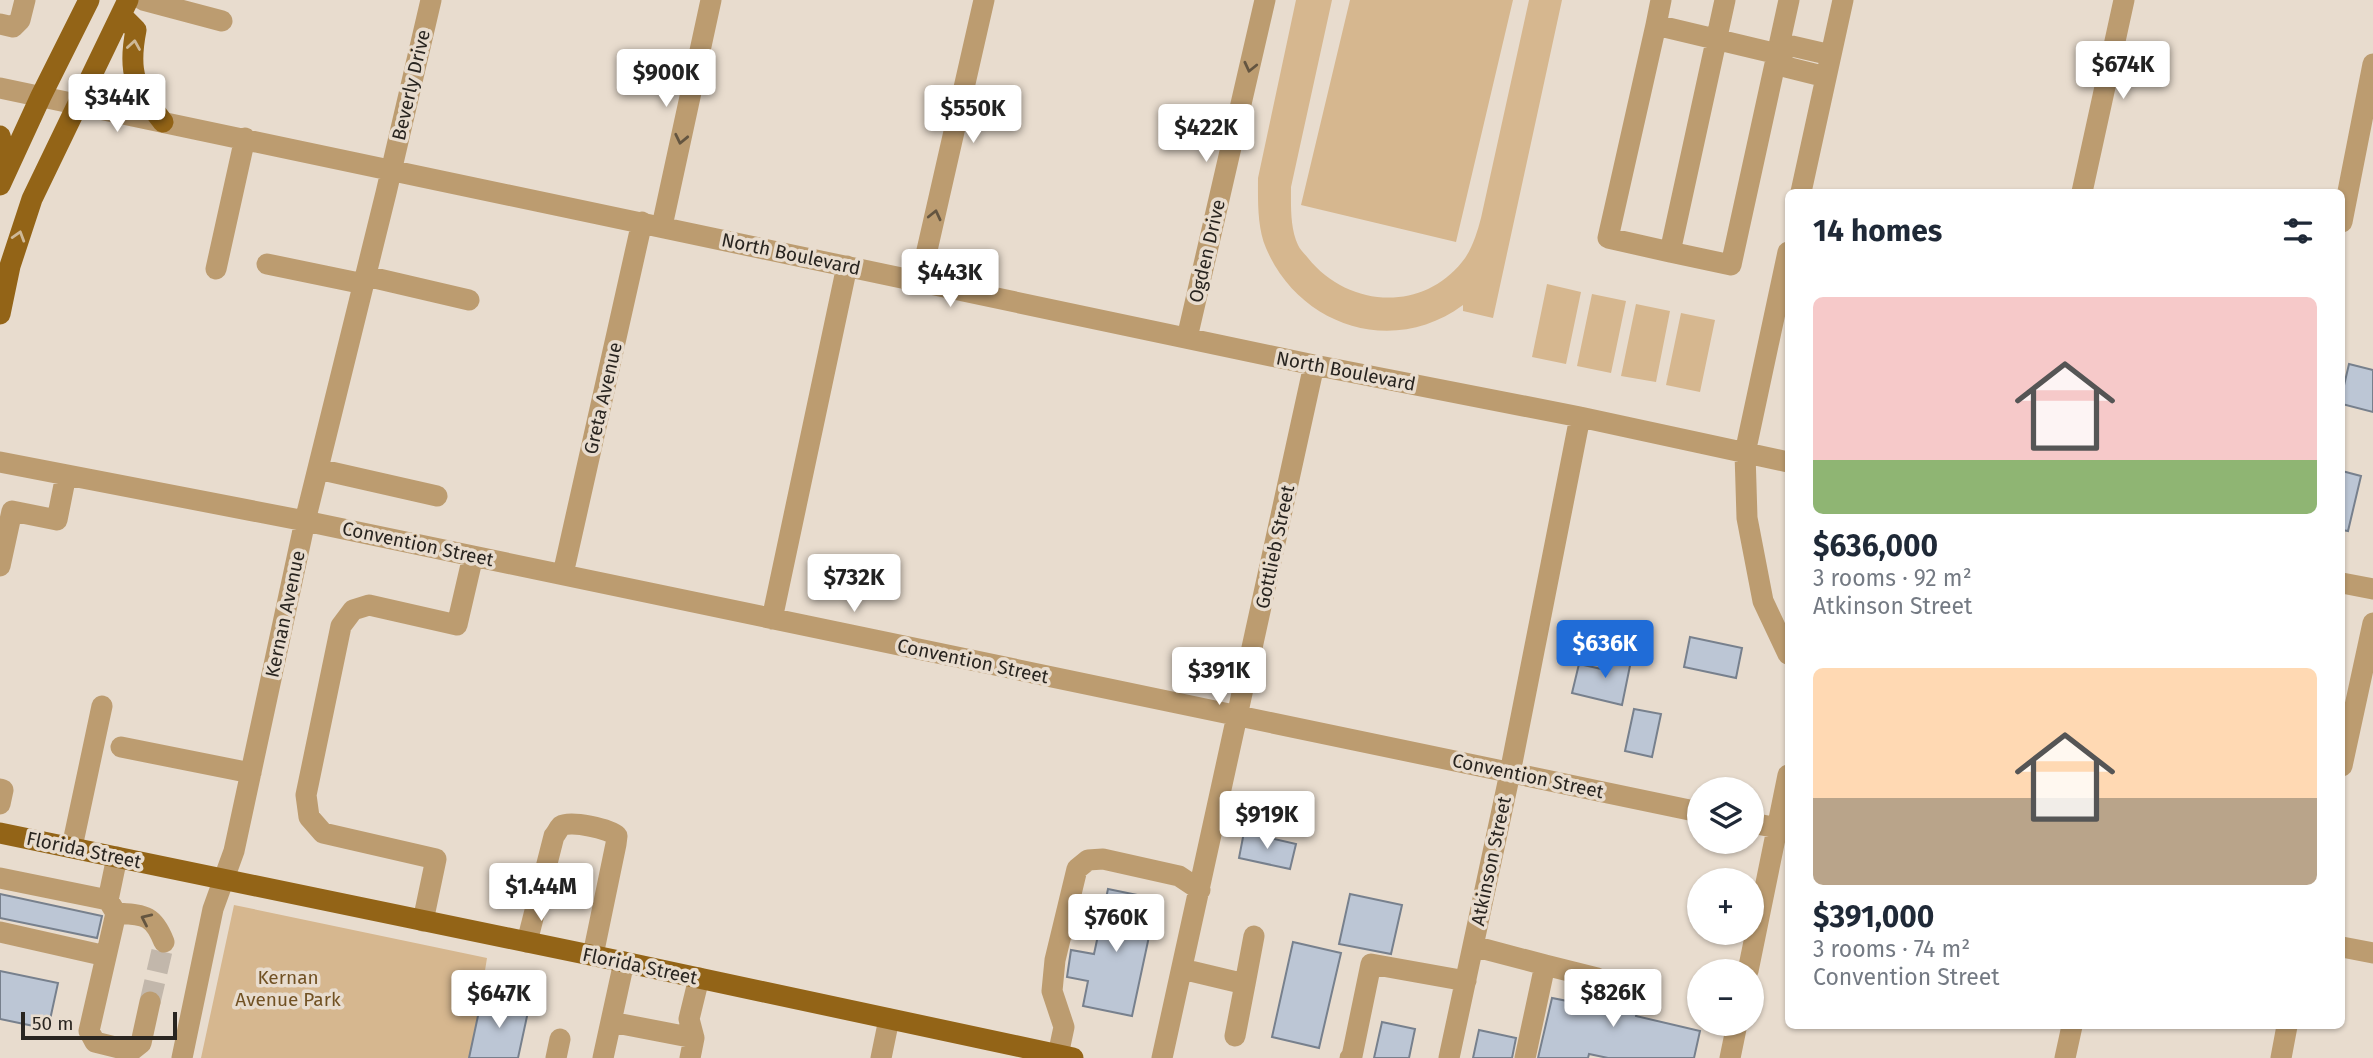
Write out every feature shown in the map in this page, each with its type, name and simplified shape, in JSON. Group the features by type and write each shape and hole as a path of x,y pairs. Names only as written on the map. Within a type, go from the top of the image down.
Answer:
{"main road":[{"path":"4,176 89,0"},
{"path":"0,314 10,266 32,199 124,8"},
{"path":"124,8 136,30 132,57 136,82 143,97 163,122"},
{"path":"0,136 4,176"},
{"name":"Florida Street","path":"0,833 1066,1056"}],"street":[{"path":"143,0 222,21"},
{"name":"Beverly Drive","path":"392,169 431,0"},
{"name":"Greta Avenue","path":"563,574 711,0"},
{"path":"920,281 984,0"},
{"name":"Ogden Drive","path":"1187,338 1265,0"},
{"path":"1661,0 1608,238 1731,265 1790,0"},
{"path":"1670,252 1725,0"},
{"path":"1802,189 1843,0"},
{"path":"2082,189 2124,0"},
{"path":"1656,25 1778,54 1792,46 1831,55"},
{"path":"1778,54 1786,67 1826,78"},
{"path":"2345,207 2373,64"},
{"name":"North Boulevard","path":"0,88 1314,365 1580,417 1785,461"},
{"path":"216,269 245,138"},
{"name":"Kernan Avenue","path":"182,1058 213,909 234,851 305,521 392,169"},
{"path":"267,264 469,300"},
{"path":"772,619 847,266"},
{"path":"1785,280 1778,347 1745,453 1746,518 1763,601 1785,648"},
{"name":"Gottlieb Street","path":"1162,1058 1314,365"},
{"name":"Atkinson Street","path":"1449,1058 1510,773 1580,417"},
{"name":"Convention Street","path":"0,462 563,574 1687,810"},
{"path":"318,469 437,496"},
{"path":"0,566 12,511 57,520 66,475"},
{"path":"424,921 436,859 323,833 309,817 306,795 341,626 353,610 369,606 457,625 473,556"},
{"path":"2345,584 2373,589"},
{"path":"2345,752 2373,623"},
{"path":"72,847 102,706"},
{"path":"121,747 251,772"},
{"path":"0,789 3,790 0,804"},
{"path":"1751,959 1783,829 1785,807"},
{"path":"527,942 554,836 561,826 571,824 612,831 617,836 616,844 593,956"},
{"path":"1764,825 1783,829"},
{"path":"117,857 106,956 89,1031 95,1042 131,1051 141,1044 150,1002"},
{"path":"1066,1056 1064,1027 1052,991 1054,970 1077,869 1088,860 1103,859 1179,876 1200,890"},
{"path":"0,878 141,915 157,924 164,942"},
{"path":"0,932 106,956"},
{"path":"1235,1036 1254,936"},
{"path":"1473,946 1597,978"},
{"path":"2345,948 2373,953"},
{"path":"603,1058 624,962"},
{"path":"1350,1058 1370,964 1466,981"},
{"path":"1525,1058 1545,965"},
{"path":"1182,969 1245,984"},
{"path":"611,1022 692,1048 689,1019 699,978"},
{"path":"881,1058 889,1019"},
{"path":"2065,1058 2072,1029"},
{"path":"2281,1058 2286,1029"},
{"path":"1730,1058 1735,1036"}],"green space":[{"path":"1296,0 1332,0 1291,187 1291,217 1295,238 1301,250 1324,274 1363,294 1384,298 1406,296 1426,290 1445,278 1469,252 1481,218 1529,0 1562,0 1493,318 1463,311 1463,305 1436,321 1407,329 1379,330 1351,325 1324,314 1301,297 1281,275 1266,248 1261,231 1258,178"},
{"path":"1350,0 1513,0 1456,242 1301,205"},
{"path":"1547,284 1581,292 1566,364 1532,357"},
{"path":"1592,294 1626,301 1611,373 1577,366"},
{"path":"1636,304 1670,311 1656,382 1621,376"},
{"path":"1681,313 1715,320 1700,392 1666,385"},
{"name":"Kernan Avenue Park","path":"234,905 487,958 471,1058 201,1058"}],"building":[{"path":"2349,364 2373,370 2373,412 2345,405 2345,381"},
{"path":"2345,472 2361,476 2348,531 2345,530"},
{"path":"1690,637 1742,648 1736,678 1684,667"},
{"path":"1610,651 1632,656 1622,705 1572,693 1579,664 1606,670"},
{"path":"1634,709 1661,714 1652,757 1625,751"},
{"path":"1244,832 1296,844 1290,869 1239,858"},
{"path":"1108,889 1157,899 1132,1016 1083,1006 1088,981 1067,977 1071,950 1094,954"},
{"path":"0,894 102,916 97,938 0,918"},
{"path":"1350,894 1402,905 1391,954 1339,944"},
{"path":"1293,942 1341,953 1319,1048 1272,1037"},
{"path":"0,971 58,983 48,1029 0,1019"},
{"path":"1611,976 1643,983 1636,1016 1687,1028 1687,1036 1699,1036 1694,1058 1608,1058 1589,1054 1588,1058 1538,1058 1552,998 1603,1008"},
{"path":"482,997 529,1007 518,1058 469,1058"},
{"path":"1382,1022 1415,1029 1409,1058 1374,1058"},
{"path":"1479,1030 1516,1038 1512,1058 1473,1058"}],"tunnel":[{"path":"150,1002 164,942"}]}
